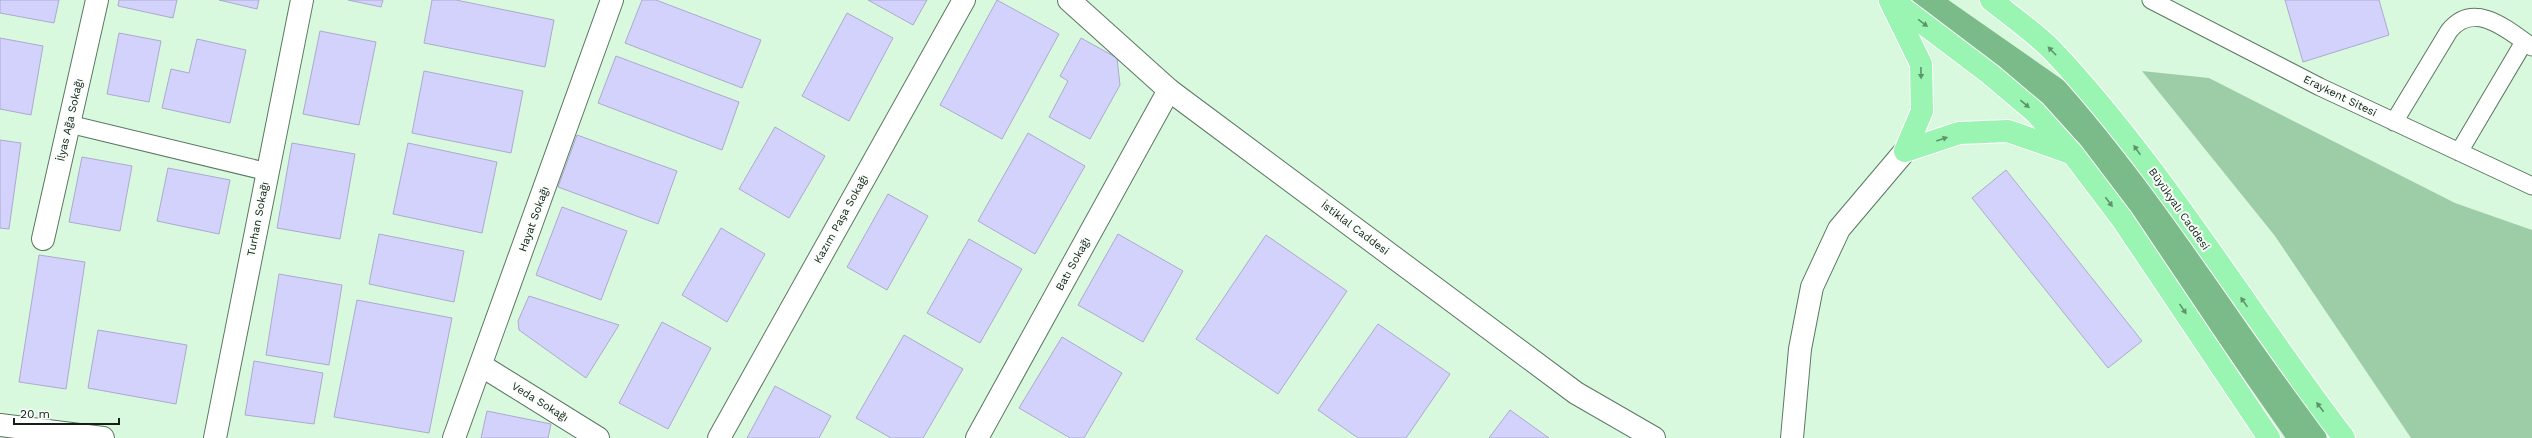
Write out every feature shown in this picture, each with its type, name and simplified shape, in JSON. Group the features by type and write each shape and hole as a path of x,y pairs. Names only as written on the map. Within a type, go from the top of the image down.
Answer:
{"highway":[{"path":"1890,0 1921,64 1922,111 1905,151"},
{"path":"1890,0 1990,74 2035,112 2072,153 2122,219 2268,438"},
{"name":"Büyükyalı Caddesi","path":"1991,0 2051,49 2128,138 2303,384 2344,438"},
{"path":"1905,151 1959,133 2008,131 2072,153"}],"street":[{"name":"İlyas Ağa Sokağı","path":"43,239 97,0"},
{"name":"Turhan Sokağı","path":"215,438 302,0"},
{"name":"Hayat Sokağı","path":"454,438 482,366 612,0"},
{"name":"Kazım Paşa Sokağı","path":"718,438 964,0"},
{"name":"İstiklal Caddesi","path":"1069,0 1169,90 1576,393 1654,438"},
{"name":"Batı Sokağı","path":"977,438 1169,90"},
{"path":"1792,438 1800,349 1812,287 1839,229 1905,151"},
{"name":"Veda Sokağı","path":"482,366 598,438"},
{"path":"0,425 96,437"}],"lane":[{"name":"Eraykent Sitesi","path":"2151,0 2320,87 2532,186"},
{"path":"2394,122 2455,22 2465,16 2483,15 2528,44 2459,152"},
{"path":"69,124 268,172"}],"green space":[{"path":"2142,71 2209,78 2455,203 2532,230 2532,438 2411,438 2275,236"}],"building":[{"path":"0,0 59,0 54,23 0,13"},
{"path":"119,0 177,0 173,18 118,6"},
{"path":"219,0 259,0 257,9"},
{"path":"348,0 383,0 381,7"},
{"path":"432,0 456,0 554,20 545,67 424,43"},
{"path":"642,0 656,0 761,40 742,88 625,43"},
{"path":"868,0 927,0 913,25"},
{"path":"997,0 1059,34 1002,139 940,105"},
{"path":"2285,0 2379,0 2389,35 2303,62"},
{"path":"847,13 893,38 849,121 802,96"},
{"path":"320,31 376,42 359,125 303,114"},
{"path":"119,33 161,41 149,102 107,94"},
{"path":"0,38 43,46 31,115 0,109"},
{"path":"1081,38 1117,58 1120,85 1090,139 1049,117 1068,81 1060,76"},
{"path":"197,39 246,50 230,123 162,108 171,69 189,73"},
{"path":"616,56 739,102 722,150 598,103"},
{"path":"424,71 523,91 511,153 412,133"},
{"path":"775,127 825,156 789,218 739,189"},
{"path":"1028,133 1085,166 1035,254 978,221"},
{"path":"577,135 677,171 658,224 558,187"},
{"path":"0,140 21,143 9,229 0,228"},
{"path":"292,143 355,154 340,239 277,228"},
{"path":"408,143 497,162 482,233 393,214"},
{"path":"82,157 132,166 120,231 69,222"},
{"path":"168,168 230,180 219,234 157,221"},
{"path":"2006,170 2142,341 2108,368 1972,198"},
{"path":"888,194 928,216 887,290 847,267"},
{"path":"562,207 627,231 601,300 536,275"},
{"path":"721,228 765,254 727,322 682,295"},
{"path":"379,234 464,251 454,302 369,284"},
{"path":"1118,234 1183,271 1143,342 1078,305"},
{"path":"1266,235 1347,291 1278,394 1196,339"},
{"path":"969,239 1022,269 980,343 927,313"},
{"path":"39,255 85,262 66,389 19,382"},
{"path":"279,274 342,285 329,365 266,355"},
{"path":"529,296 619,325 586,378 519,330 518,321"},
{"path":"357,300 452,318 429,433 334,417"},
{"path":"662,322 711,348 668,429 619,403"},
{"path":"1378,324 1450,374 1406,438 1358,438 1318,410"},
{"path":"98,330 187,345 176,404 88,388"},
{"path":"904,335 963,369 923,438 891,438 856,418"},
{"path":"1062,337 1122,373 1084,438 1070,438 1019,408"},
{"path":"254,361 323,373 314,424 245,415"},
{"path":"775,386 831,416 819,438 747,438"},
{"path":"1510,410 1549,438 1489,438"},
{"path":"487,411 551,424 548,438 481,438"}],"waterway":[{"path":"1916,0 2075,111 2177,250 2308,438"}]}
